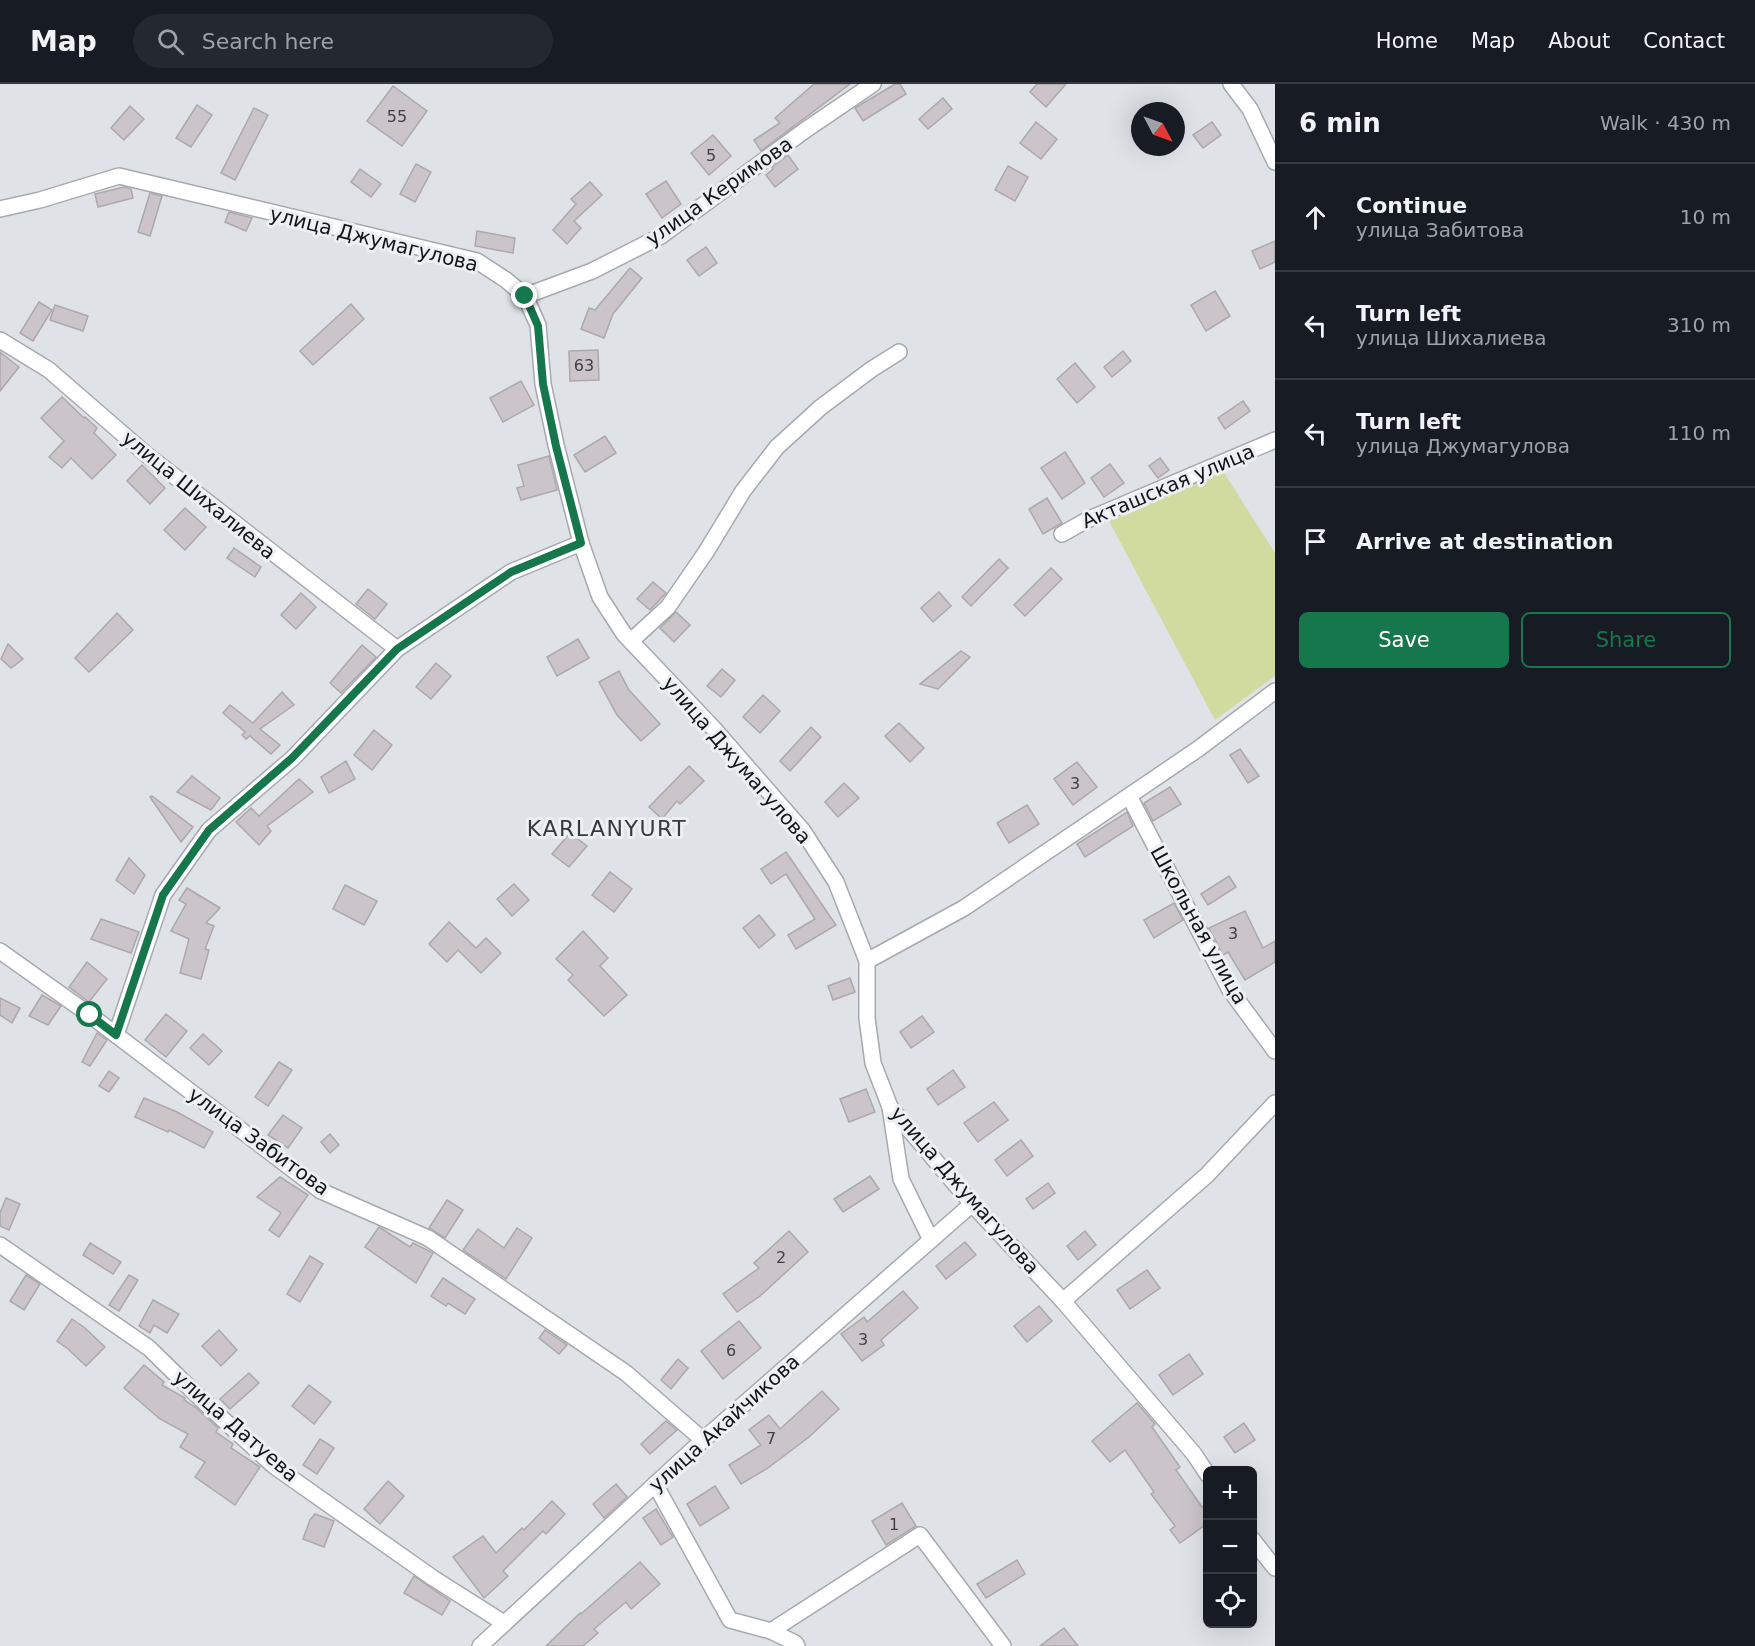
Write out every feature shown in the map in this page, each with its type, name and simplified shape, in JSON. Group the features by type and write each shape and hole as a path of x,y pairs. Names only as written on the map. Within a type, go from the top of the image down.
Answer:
{"street":[{"name":"улица Керимова","path":"525,296 592,271 661,236 804,131 873,84"},
{"path":"1231,84 1250,109 1275,162"},
{"name":"улица Джумагулова","path":"0,209 40,200 119,176 477,261 525,296 538,326 543,384 556,446 581,543 600,597 624,634 715,730 803,831 836,882 867,961 867,1018 873,1063 890,1107 972,1204 1063,1301 1203,1468"},
{"name":"улица Шихалиева","path":"0,340 48,370 147,455 397,649"},
{"path":"631,641 668,607 706,552 742,491 777,447 821,407 899,352"},
{"name":"Акташская улица","path":"1062,534 1087,520 1275,440"},
{"path":"116,1035 163,895 209,830 292,758 397,649 511,572 581,543"},
{"path":"867,961 963,908 1198,749 1275,691"},
{"name":"Школьная улица","path":"1129,796 1230,990 1275,1051"},
{"name":"улица Забитова","path":"0,951 116,1035 321,1191 428,1238 627,1373 703,1440"},
{"path":"1063,1301 1207,1175 1275,1103"},
{"path":"890,1107 901,1179 931,1240"},
{"name":"улица Акайчикова","path":"480,1646 703,1440 972,1204"},
{"name":"улица Датуева","path":"0,1245 149,1348 274,1466 433,1578 504,1623"},
{"path":"655,1484 730,1620 771,1631 797,1646"},
{"path":"771,1631 920,1535 1003,1646"},
{"path":"1257,1545 1275,1568"}],"green space":[{"path":"1223,471 1275,553 1275,676 1215,720 1109,521"}],"building":[{"path":"814,84 850,84 761,151 754,140 780,123 775,118"},
{"path":"895,84 900,84 906,94 863,121 855,108"},
{"path":"1037,84 1066,84 1046,107 1030,92"},
{"path":"393,86 427,111 402,146 367,121"},
{"path":"943,98 952,109 928,129 919,119"},
{"path":"197,105 212,115 191,147 176,138"},
{"path":"130,106 144,119 124,140 111,128"},
{"path":"254,108 268,115 235,180 221,173"},
{"path":"1036,122 1057,139 1041,159 1020,143"},
{"path":"1212,122 1221,135 1203,148 1193,135"},
{"path":"713,135 731,156 709,175 691,153"},
{"path":"788,155 798,169 775,187 766,175 773,169 772,167"},
{"path":"416,164 431,172 415,202 400,194"},
{"path":"1008,166 1028,177 1015,201 995,190"},
{"path":"360,169 381,184 371,197 351,182"},
{"path":"666,181 681,204 662,218 646,194"},
{"path":"590,182 602,195 574,221 581,228 567,244 553,230 576,204 571,199"},
{"path":"124,187 131,189 133,198 98,207 95,194"},
{"path":"150,193 162,196 150,236 138,232"},
{"path":"229,212 252,218 246,231 225,222"},
{"path":"477,231 515,238 513,253 475,246"},
{"path":"1275,241 1275,262 1260,269 1252,251"},
{"path":"706,247 717,263 699,276 687,260"},
{"path":"630,268 642,278 613,314 604,338 581,329 589,308 595,310"},
{"path":"1215,291 1230,316 1206,331 1191,305"},
{"path":"39,302 52,310 33,341 20,333"},
{"path":"351,304 364,319 313,365 300,351"},
{"path":"55,305 88,316 83,331 50,320"},
{"path":"598,350 599,380 570,381 569,351"},
{"path":"1123,351 1131,361 1112,377 1104,367"},
{"path":"0,352 19,367 0,391"},
{"path":"1075,363 1095,387 1077,403 1057,379"},
{"path":"521,381 534,405 503,422 490,398"},
{"path":"62,397 97,428 94,433 116,455 92,479 71,458 62,468 49,457 64,441 41,418"},
{"path":"1243,401 1250,411 1225,429 1218,418"},
{"path":"605,436 616,453 585,472 574,455"},
{"path":"1065,452 1085,483 1062,499 1041,468"},
{"path":"549,456 557,490 521,500 517,488 524,486 518,465"},
{"path":"1160,458 1169,470 1158,478 1149,466"},
{"path":"1110,464 1124,483 1104,497 1091,478"},
{"path":"142,465 165,488 150,504 127,481"},
{"path":"1047,498 1062,523 1043,534 1029,509"},
{"path":"185,508 206,527 185,550 164,530"},
{"path":"234,548 261,567 255,577 227,558"},
{"path":"999,559 1008,568 971,606 962,597"},
{"path":"1051,568 1062,579 1025,616 1014,605"},
{"path":"653,582 666,593 650,610 637,599"},
{"path":"368,589 387,604 375,619 356,604"},
{"path":"939,592 951,606 933,622 921,608"},
{"path":"301,593 316,607 296,629 281,615"},
{"path":"676,612 690,625 674,642 660,628"},
{"path":"117,613 133,630 89,672 75,658"},
{"path":"578,639 589,658 557,676 547,657"},
{"path":"8,644 23,659 11,668 1,659"},
{"path":"362,645 376,657 341,693 330,683"},
{"path":"961,651 970,657 938,689 920,684"},
{"path":"436,663 451,676 431,699 416,687"},
{"path":"722,669 735,680 721,697 707,686"},
{"path":"619,671 629,690 660,724 641,741 617,715 599,682"},
{"path":"282,692 294,705 260,729 280,745 271,754 250,736 246,739 242,735 245,732 223,713 230,705 253,723"},
{"path":"763,695 780,711 760,733 743,717"},
{"path":"899,723 924,748 910,762 885,736"},
{"path":"811,727 821,737 790,771 780,761"},
{"path":"374,730 392,745 372,770 354,755"},
{"path":"1240,749 1259,776 1248,783 1230,755"},
{"path":"346,761 355,779 329,793 321,777"},
{"path":"1077,762 1097,787 1073,805 1054,779"},
{"path":"689,766 704,781 680,804 677,801 662,819 649,807"},
{"path":"192,776 220,798 211,810 177,792"},
{"path":"299,779 313,792 267,826 271,831 259,845 236,822 251,808 259,816"},
{"path":"844,783 859,798 838,817 825,802"},
{"path":"1170,787 1181,804 1153,821 1144,803"},
{"path":"152,796 193,827 181,842 150,797"},
{"path":"1027,805 1039,824 1009,843 997,823"},
{"path":"1127,812 1133,826 1085,857 1077,844"},
{"path":"570,833 587,846 569,867 552,854"},
{"path":"786,852 836,925 796,949 788,935 815,919 786,874 771,884 761,869"},
{"path":"129,858 145,875 134,894 116,880"},
{"path":"610,872 632,889 614,912 592,895"},
{"path":"1229,876 1236,887 1208,905 1201,894"},
{"path":"514,884 529,900 512,916 497,899"},
{"path":"345,885 377,901 364,925 333,909"},
{"path":"187,888 220,908 206,923 214,926 205,949 209,950 201,979 180,973 189,939 171,931 186,904 179,900"},
{"path":"1174,903 1183,920 1154,938 1144,920"},
{"path":"1245,911 1263,948 1275,941 1275,962 1245,980 1228,952 1223,955 1209,928"},
{"path":"759,915 775,935 759,948 743,928"},
{"path":"101,919 139,932 131,953 91,939"},
{"path":"449,922 476,948 486,938 501,953 481,973 458,950 447,962 429,944"},
{"path":"583,931 608,958 600,966 627,995 604,1016 568,980 573,975 556,959"},
{"path":"87,962 107,979 89,1002 69,987"},
{"path":"850,978 855,992 833,1000 828,986"},
{"path":"42,995 61,1006 48,1025 29,1016"},
{"path":"0,998 20,1008 12,1023 0,1015"},
{"path":"166,1014 187,1031 166,1057 145,1040"},
{"path":"922,1016 934,1032 911,1048 900,1032"},
{"path":"97,1033 107,1040 90,1066 82,1062"},
{"path":"203,1034 222,1051 209,1065 190,1048"},
{"path":"279,1062 292,1070 268,1106 255,1097"},
{"path":"953,1070 965,1087 938,1105 927,1089"},
{"path":"109,1071 119,1078 109,1092 99,1086"},
{"path":"866,1089 875,1112 849,1122 840,1099"},
{"path":"144,1098 177,1112 213,1132 204,1148 169,1130 168,1132 135,1117"},
{"path":"994,1102 1008,1120 978,1142 964,1123"},
{"path":"283,1115 302,1128 288,1148 268,1135"},
{"path":"330,1134 339,1145 330,1153 321,1142"},
{"path":"1021,1140 1033,1156 1007,1176 995,1160"},
{"path":"870,1176 879,1189 843,1212 834,1199"},
{"path":"280,1177 308,1195 279,1237 269,1230 281,1213 257,1197"},
{"path":"1048,1183 1055,1193 1033,1209 1026,1199"},
{"path":"6,1198 20,1204 9,1230 0,1226 0,1213"},
{"path":"447,1200 463,1210 445,1238 429,1228"},
{"path":"379,1227 410,1247 413,1243 433,1253 416,1283 365,1247"},
{"path":"517,1228 532,1238 506,1279 463,1250 478,1229 504,1248"},
{"path":"789,1231 808,1252 760,1296 737,1312 723,1294 759,1268 754,1263"},
{"path":"1085,1231 1096,1245 1078,1260 1067,1246"},
{"path":"965,1242 976,1255 946,1279 936,1266"},
{"path":"90,1243 121,1262 113,1274 83,1255"},
{"path":"310,1256 323,1264 300,1302 287,1294"},
{"path":"1147,1270 1160,1288 1130,1309 1117,1290"},
{"path":"26,1275 40,1284 24,1310 10,1301"},
{"path":"129,1275 138,1280 119,1311 109,1305"},
{"path":"443,1278 475,1299 465,1314 448,1303 446,1306 431,1296"},
{"path":"903,1291 918,1308 881,1340 884,1345 862,1361 841,1334 864,1317 867,1322"},
{"path":"153,1300 179,1314 167,1333 154,1325 150,1333 139,1326"},
{"path":"1039,1306 1052,1321 1027,1342 1014,1326"},
{"path":"72,1319 105,1347 86,1366 57,1341"},
{"path":"739,1321 761,1348 723,1379 701,1351"},
{"path":"219,1330 237,1350 221,1366 202,1346"},
{"path":"545,1330 567,1345 559,1354 539,1338"},
{"path":"1189,1354 1203,1374 1173,1395 1159,1375"},
{"path":"678,1359 688,1368 671,1389 661,1380"},
{"path":"144,1365 164,1382 162,1385 185,1398 184,1400 218,1428 216,1432 233,1444 231,1448 260,1467 235,1505 195,1477 205,1462 180,1447 188,1434 160,1419 124,1388"},
{"path":"249,1373 259,1383 230,1409 220,1399"},
{"path":"309,1385 331,1402 314,1424 292,1406"},
{"path":"822,1391 839,1409 809,1437 768,1468 741,1484 729,1465 761,1445 749,1430 769,1415 780,1429"},
{"path":"1137,1403 1155,1424 1152,1427 1180,1467 1176,1470 1203,1506 1203,1527 1180,1543 1170,1530 1175,1526 1151,1494 1154,1492 1125,1450 1110,1462 1092,1441"},
{"path":"666,1421 677,1430 650,1454 641,1444"},
{"path":"1244,1423 1255,1440 1235,1453 1224,1437"},
{"path":"320,1439 334,1448 317,1474 303,1465"},
{"path":"388,1481 404,1496 380,1524 364,1509"},
{"path":"616,1484 627,1497 604,1518 593,1504"},
{"path":"715,1486 729,1508 700,1526 687,1504"},
{"path":"552,1501 565,1514 546,1534 543,1531 503,1571 508,1576 484,1598 453,1557 483,1536 496,1553 522,1528 524,1530"},
{"path":"902,1503 916,1526 886,1545 872,1521"},
{"path":"656,1509 673,1537 661,1545 643,1518"},
{"path":"315,1514 334,1521 324,1547 303,1539 310,1520"},
{"path":"1017,1560 1025,1574 986,1598 977,1584"},
{"path":"640,1562 660,1584 631,1609 626,1602 594,1629 598,1633 583,1646 546,1646 580,1613"},
{"path":"414,1576 450,1601 442,1615 404,1593"},
{"path":"1064,1628 1078,1646 1040,1646"}],"district":[{"name":"KARLANYURT","path":"607,828"}],"route":[{"path":"90,1015 116,1035 163,895 209,830 292,758 397,649 511,572 581,543 543,384 538,326 525,296"}]}
